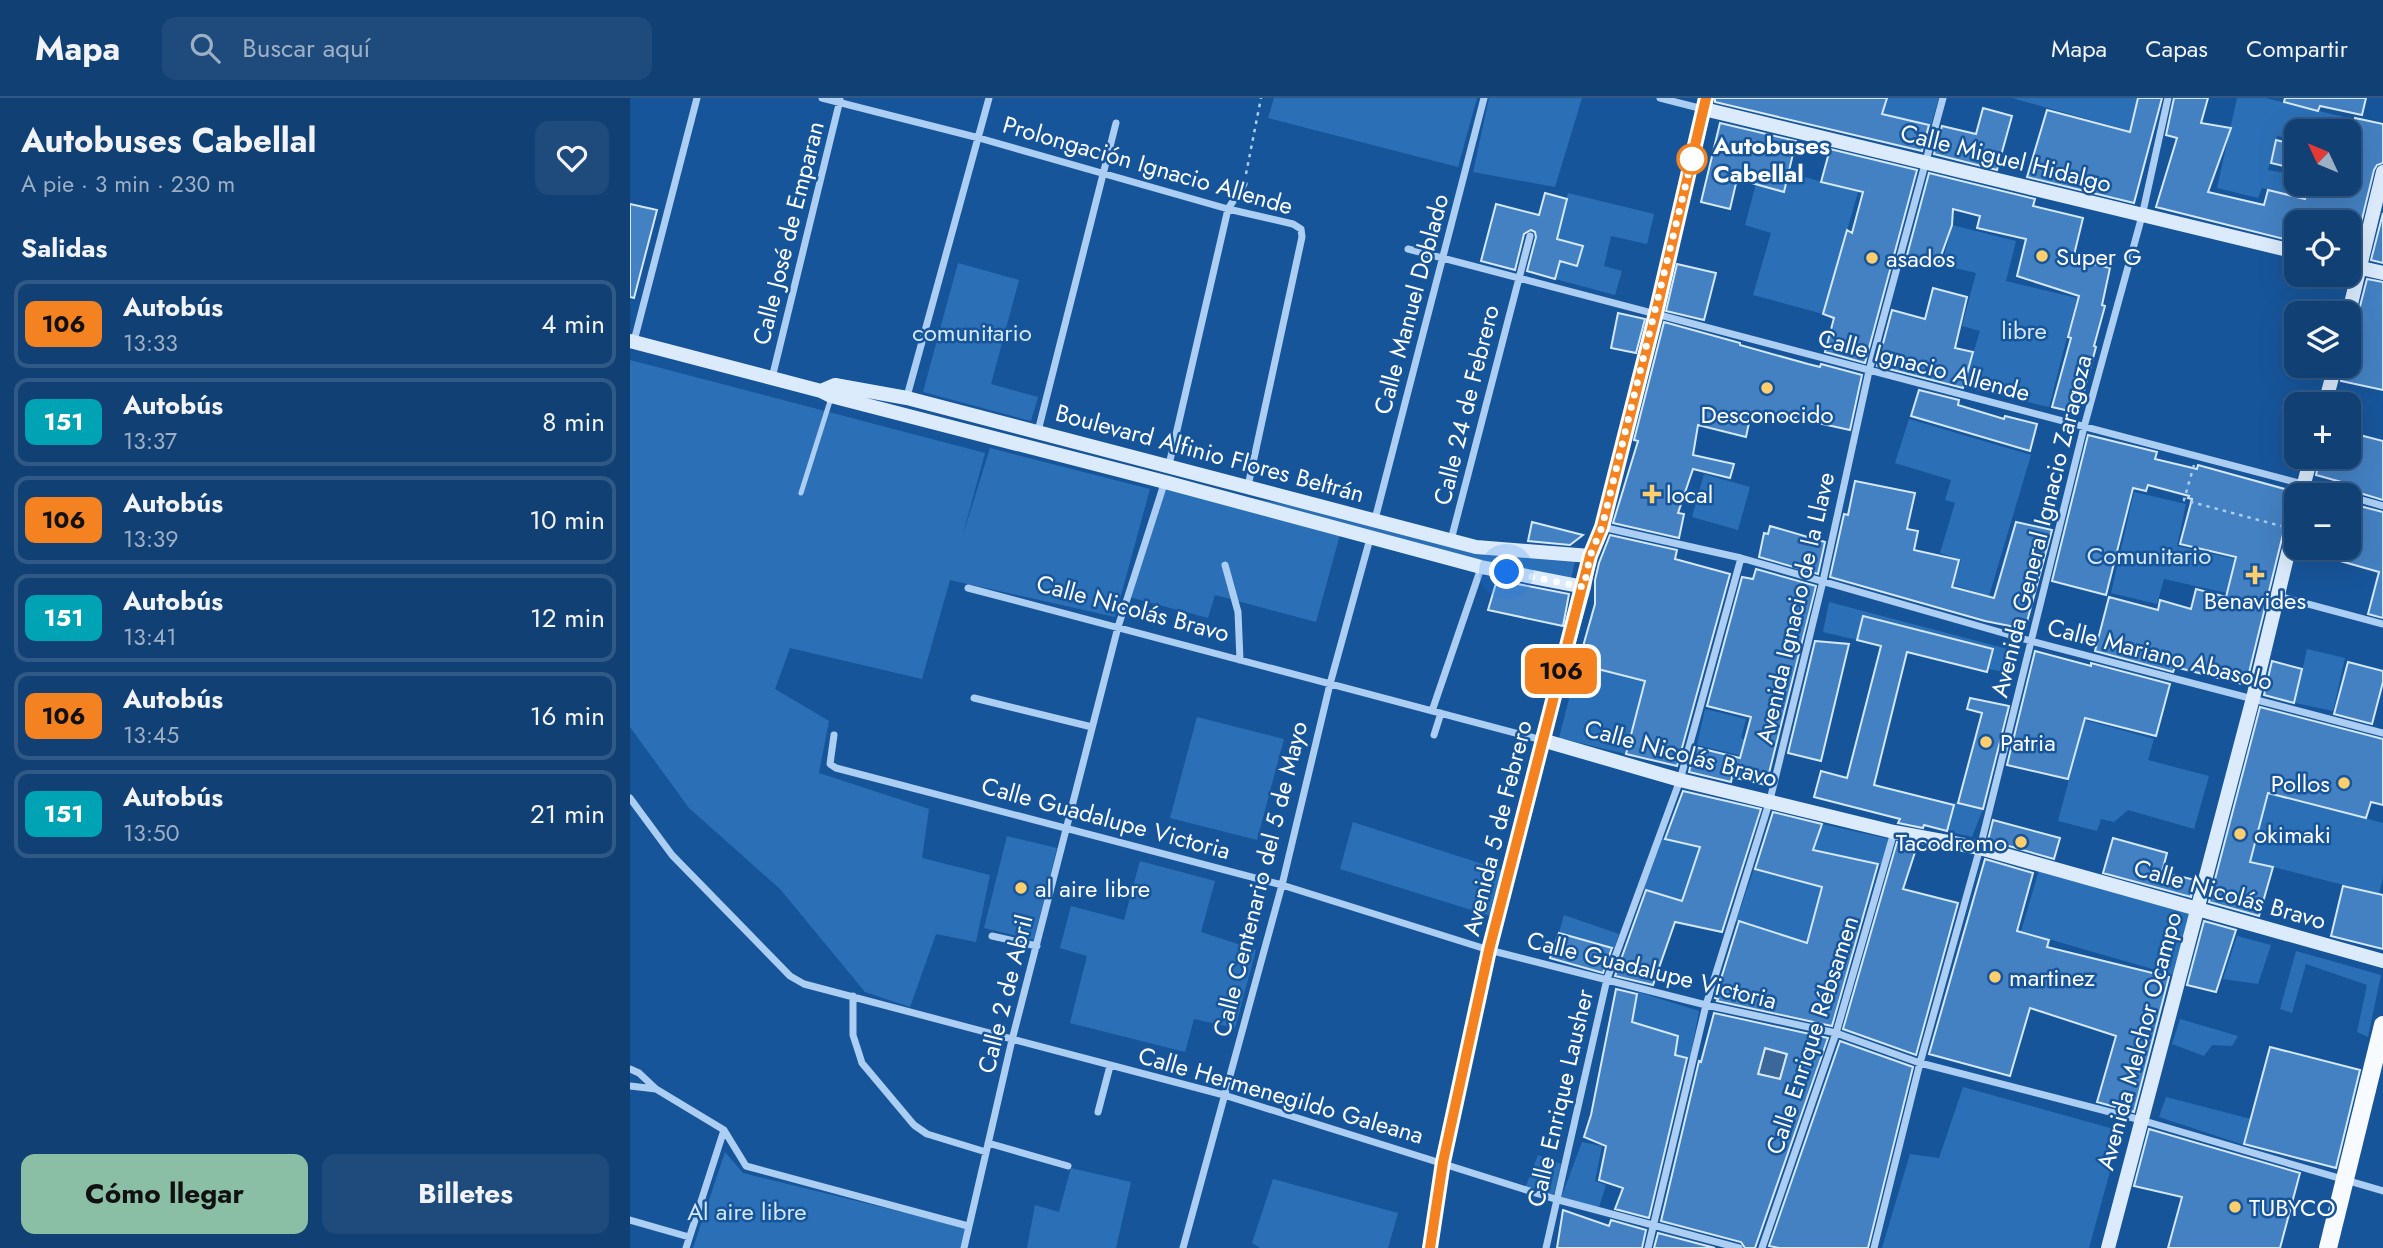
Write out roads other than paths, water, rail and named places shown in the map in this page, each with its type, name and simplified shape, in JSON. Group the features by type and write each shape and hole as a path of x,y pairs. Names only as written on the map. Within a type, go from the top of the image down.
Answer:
{"main road":[{"path":"2328,1248 2383,1025"}],"street":[{"path":"632,342 697,98"},
{"name":"Prolongación Ignacio Allende","path":"822,98 840,100 979,138 1228,209 1293,224 1301,229 1248,486"},
{"path":"902,414 989,98"},
{"name":"Calle Manuel Doblado","path":"1375,520 1483,98"},
{"path":"1660,98 1705,103"},
{"name":"Avenida Ignacio de la Llave","path":"1648,1248 1706,1005 1770,800 1823,581 1869,371 1943,98"},
{"name":"Avenida General Ignacio Zaragoza","path":"1874,1248 1920,1063 1980,848 2084,427 2142,216 2168,98"},
{"name":"Calle José de Emparan","path":"772,378 840,100"},
{"name":"Calle Miguel Hidalgo","path":"1705,103 2142,216 2284,249"},
{"name":"Avenida 5 de Febrero","path":"1430,1248 1443,1162 1489,950 1590,556 1602,527 1705,103"},
{"path":"1038,431 1116,123"},
{"path":"2361,246 2383,172"},
{"name":"Calle 2 de Abril","path":"964,1248 1012,1040 1118,627 1166,475 1228,209 1244,184"},
{"name":"Calle 24 de Febrero","path":"1451,541 1530,236"},
{"path":"1408,249 1656,313"},
{"path":"2361,268 2383,273"},
{"name":"Calle Ignacio Allende","path":"1656,313 2196,457 2284,483"},
{"name":"Boulevard Alfinio Flores Beltrán","path":"632,342 829,391 902,414 999,439 1166,475 1248,486 1476,547 1590,556"},
{"name":"Boulevard Alfinio Flores Beltrán","path":"829,391 907,398 1038,431 1166,475 1370,536 1481,567 1584,587"},
{"path":"999,439 1003,422"},
{"name":"Calle Ignacio Allende","path":"2361,500 2383,506"},
{"name":"Calle Centenario del 5 de Mayo","path":"1183,1248 1282,885 1330,684 1375,520"},
{"name":"Calle Mariano Abasolo","path":"1602,527 1741,558 2031,641 2383,733"},
{"name":"Calle Enrique Lausher","path":"1546,1248 1607,979 1680,780 1741,558"},
{"name":"Avenida Melchor Ocampo","path":"2108,1248 2253,698 2286,560"},
{"path":"1225,565 1238,612 1240,660"},
{"path":"1434,735 1436,712 1481,567"},
{"name":"Calle Nicolás Bravo","path":"968,588 1542,740 1680,780 1894,832 1980,848 2383,961"},
{"path":"2277,596 2383,624"},
{"path":"974,698 1092,727"},
{"name":"Calle Guadalupe Victoria","path":"834,735 830,764 836,768 1282,885 1489,950 1706,1005 1836,1033 1920,1063 2141,1120 2383,1191"},
{"name":"Calle Hermenegildo Galeana","path":"630,798 672,855 790,976 804,984 1224,1095 1555,1199 1739,1248"},
{"name":"Calle Enrique Rébsamen","path":"1762,1248 1836,1033 1894,832"},
{"path":"992,936 1037,946"},
{"path":"853,996 853,1035 862,1063 914,1125 928,1134 986,1152"},
{"path":"1098,1111 1110,1066"},
{"path":"630,1069 639,1073 656,1089 724,1130 746,1166 968,1226"},
{"path":"630,1086 656,1089"},
{"path":"686,1248 724,1130"},
{"path":"988,1143 1068,1166"},
{"path":"630,1220 690,1237"}],"lane":[{"path":"801,493 829,391"}],"place":[{"name":"Autobuses Cabellal","path":"1692,159"},
{"name":"Super G","path":"2042,256"},
{"name":"asados","path":"1872,258"},
{"name":"Desconocido","path":"1767,388"},
{"name":"local","path":"1652,494"},
{"name":"Benavides","path":"2255,575"},
{"name":"Patria","path":"1986,742"},
{"name":"Pollos","path":"2344,783"},
{"name":"okimaki","path":"2240,834"},
{"name":"Tacodromo","path":"2021,842"},
{"name":"al aire libre","path":"1021,888"},
{"name":"martinez","path":"1995,977"},
{"name":"TUBYCO","path":"2235,1207"}],"park label":[{"name":"libre","path":"2024,330"},
{"name":"comunitario","path":"972,332"},
{"name":"Comunitario","path":"2149,555"},
{"name":"Al aire libre","path":"747,1211"}]}
